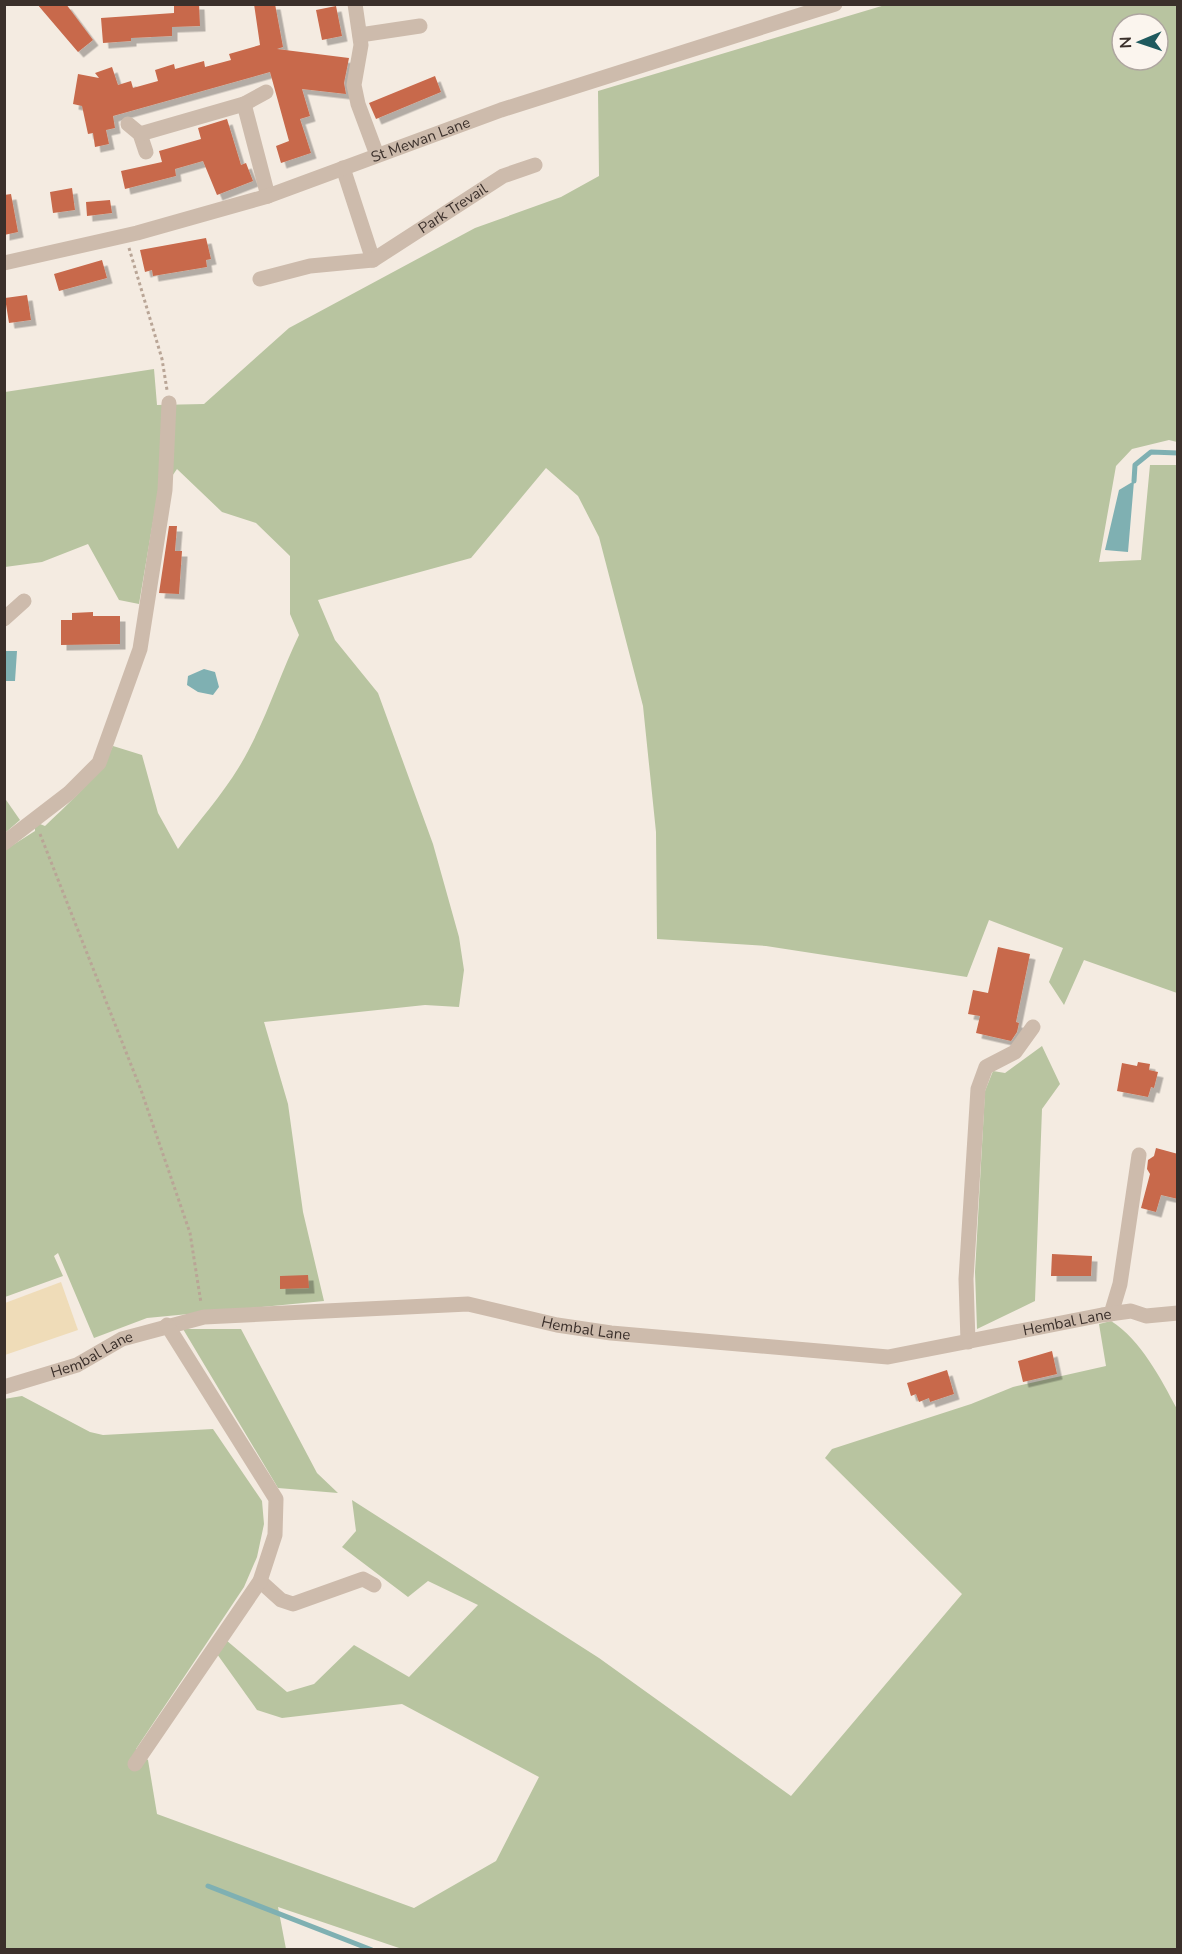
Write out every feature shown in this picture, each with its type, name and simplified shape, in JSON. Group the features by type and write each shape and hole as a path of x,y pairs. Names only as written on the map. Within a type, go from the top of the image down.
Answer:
{"street":[{"path":"355,4 360,35 354,85 358,104 377,155"},
{"name":"St Mewan Lane","path":"4,263 126,236 268,196 501,110 835,4"},
{"path":"360,35 420,26"},
{"path":"146,152 134,129 244,104 266,92"},
{"path":"244,104 268,196"},
{"name":"Park Trevail","path":"260,279 310,266 373,260 504,176 535,165"},
{"path":"343,168 373,260"},
{"path":"4,843 35,822 99,763 140,649 165,490 169,403"},
{"path":"4,619 24,601"},
{"path":"968,1342 966,1279 978,1089 986,1068 1015,1052 1033,1027"},
{"path":"1111,1314 1120,1284 1139,1155"},
{"name":"Hembal Lane","path":"4,1387 77,1365 122,1339 167,1325 204,1317 338,1308 468,1304 557,1325 611,1333 888,1358 1111,1314 1131,1311 1146,1316 1178,1313"},
{"path":"135,1764 260,1581 275,1535 276,1498 167,1325"},
{"path":"260,1581 281,1600 293,1604 363,1579 374,1585"}],"path":[{"path":"126,236 162,359 169,403"},
{"path":"35,822 111,1008 190,1233 202,1311"}],"green space":[{"path":"885,5 1177,5 1177,442 1169,440 1132,449 1116,466 1099,562 1141,560 1150,465 1177,465 1177,993 1084,960 1064,1005 1049,982 1063,948 989,920 967,977 766,946 657,939 656,832 643,706 599,537 578,496 546,468 471,558 318,600 335,640 378,693 433,844 459,937 464,970 459,1007 425,1005 264,1022 288,1104 303,1212 324,1301 147,1318 94,1338 58,1253 54,1256 63,1276 5,1297 5,850 35,831 35,822 45,826 64,808 99,769 113,746 142,755 158,813 178,849 239,767 263,719 299,635 290,614 290,556 256,523 222,512 177,469 157,498 139,604 119,600 88,544 42,562 5,567 5,392 154,369 157,405 204,404 289,328 475,228 561,197 599,176 598,91"},
{"path":"4,797 20,820 5,833 4,833"},
{"path":"1042,1046 1060,1084 1042,1109 1035,1301 977,1329 975,1272 985,1091 993,1071 1005,1073"},
{"path":"1111,1321 1141,1349 1177,1409 1177,1949 405,1950 278,1907 286,1949 5,1949 4,1399 22,1396 90,1432 103,1435 213,1429 262,1501 264,1524 257,1557 244,1587 136,1749 148,1760 157,1814 414,1908 496,1861 539,1777 402,1704 282,1718 257,1710 217,1654 226,1640 287,1692 314,1684 354,1645 409,1677 478,1605 428,1581 408,1597 342,1547 356,1531 352,1500 599,1658 791,1796 962,1594 825,1458 832,1449 971,1404 1013,1387 1106,1366 1099,1324"},
{"path":"183,1329 241,1329 317,1473 338,1493 278,1488"}],"sand":[{"path":"61,1282 78,1330 5,1355 5,1303"}],"water":[{"path":"1134,481 1128,552 1105,550 1119,490"},
{"path":"4,651 17,651 15,681 5,681"},
{"path":"204,669 215,672 219,687 213,695 198,692 187,685 188,676"}],"building":[{"path":"37,4 66,4 93,40 78,52"},
{"path":"174,4 199,4 200,26 172,27 172,36 131,38 131,41 103,43 101,18 174,13"},
{"path":"254,4 275,4 283,47 277,49 349,58 344,83 346,94 302,89 310,116 300,119 311,153 281,163 276,146 289,141 270,72 113,116 115,128 106,130 109,144 95,147 93,133 88,134 82,106 73,104 78,74 99,78 95,73 112,67 118,85 131,81 133,88 158,81 155,70 174,64 175,69 204,61 205,67 231,60 229,54 260,45"},
{"path":"336,6 342,36 322,40 316,10"},
{"path":"435,76 441,92 376,119 369,103"},
{"path":"227,119 241,165 246,163 253,181 217,195 203,161 175,169 176,176 125,189 121,171 162,162 159,151 201,139 198,128"},
{"path":"72,188 75,210 53,213 50,192"},
{"path":"11,194 18,232 4,235 4,195"},
{"path":"110,200 112,213 87,216 86,202"},
{"path":"206,238 211,259 206,260 207,267 153,276 152,270 145,272 140,250"},
{"path":"102,260 107,278 59,291 54,274"},
{"path":"27,295 31,320 9,323 5,298"},
{"path":"169,526 177,526 175,551 182,551 179,594 159,593"},
{"path":"93,612 93,616 120,616 120,644 61,645 61,620 72,620 72,613"},
{"path":"998,947 1030,954 1016,1022 1019,1023 1017,1032 1011,1041 976,1033 980,1016 968,1014 973,990 988,993"},
{"path":"1138,1062 1150,1064 1149,1070 1158,1072 1154,1088 1151,1087 1148,1097 1117,1091 1122,1063 1137,1066"},
{"path":"1156,1148 1178,1154 1178,1199 1161,1195 1156,1212 1141,1208 1150,1174 1147,1169 1148,1160 1154,1156"},
{"path":"1052,1254 1092,1256 1091,1276 1051,1276"},
{"path":"308,1275 309,1288 280,1289 280,1276"},
{"path":"1052,1351 1057,1374 1023,1382 1018,1361"},
{"path":"947,1370 954,1394 930,1402 929,1398 919,1402 916,1394 911,1396 907,1383"}],"waterway":[{"path":"1134,481 1135,465 1151,452 1178,453"},
{"path":"208,1886 372,1950"}]}
